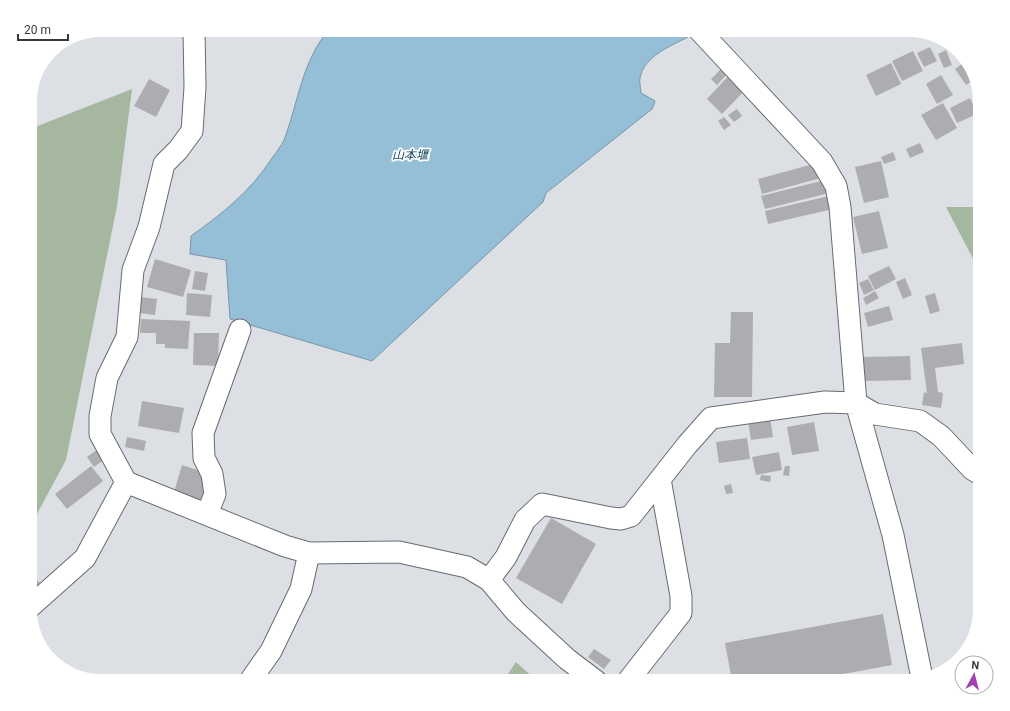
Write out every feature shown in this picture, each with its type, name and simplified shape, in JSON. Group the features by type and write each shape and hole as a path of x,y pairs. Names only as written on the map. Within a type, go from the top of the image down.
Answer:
{"street":[{"path":"194,37 195,87 192,131 178,150 164,164 150,227 133,270 127,337 107,378 100,416 100,434 126,482 285,546 309,553 399,552 467,567 488,580 516,612 567,659 587,674"},
{"path":"706,37 822,162 836,186 840,207 856,403 893,535 921,673"},
{"path":"207,514 214,494 212,474 204,458 204,433 240,330"},
{"path":"488,580 506,557 525,520 542,504 621,519 631,516 687,445 711,418 825,402 856,403 876,414 920,422 941,436 973,470"},
{"path":"633,674 681,613 681,596 660,479"},
{"path":"37,601 84,558 126,482"},
{"path":"255,674 271,651 301,589 309,553"}],"green space":[{"path":"132,89 117,206 66,460 37,514 37,126"},
{"path":"946,207 973,207 973,259"},
{"path":"516,662 529,674 508,674"}],"water":[{"name":"山本堰","path":"324,37 688,37 666,48 652,58 643,70 640,80 641,93 655,101 652,109 546,193 543,202 372,361 230,319 226,260 190,254 191,236 225,210 255,181 281,145 289,126 307,68"}],"building":[{"path":"930,47 937,61 924,67 917,53"},
{"path":"946,50 952,65 944,68 938,54"},
{"path":"913,51 923,71 902,81 892,61"},
{"path":"891,63 901,84 876,96 866,75"},
{"path":"961,64 970,82 966,85 955,69"},
{"path":"724,66 730,71 717,85 711,79"},
{"path":"733,71 749,86 722,114 707,99"},
{"path":"941,75 953,95 937,104 926,84"},
{"path":"149,79 170,90 156,117 134,106"},
{"path":"970,98 973,105 973,116 957,123 950,108"},
{"path":"943,103 957,128 936,140 921,115"},
{"path":"737,109 742,116 734,122 728,115"},
{"path":"724,117 731,125 724,130 718,121"},
{"path":"920,143 924,152 910,158 906,149"},
{"path":"893,152 896,160 884,164 881,157"},
{"path":"881,161 889,197 864,203 855,167"},
{"path":"817,163 821,178 762,194 758,179"},
{"path":"825,180 829,193 765,209 761,196"},
{"path":"829,196 833,209 768,224 765,211"},
{"path":"879,211 888,248 862,254 853,217"},
{"path":"155,259 191,270 183,297 147,287"},
{"path":"889,266 896,279 875,290 868,276"},
{"path":"195,271 208,273 205,291 192,289"},
{"path":"905,278 912,295 903,299 896,282"},
{"path":"868,279 874,290 864,295 859,283"},
{"path":"875,291 879,298 866,305 863,298"},
{"path":"187,293 212,295 210,317 186,315"},
{"path":"935,293 940,311 930,314 925,296"},
{"path":"141,297 157,299 155,315 139,313"},
{"path":"889,306 893,320 868,327 864,313"},
{"path":"731,312 753,312 752,397 714,397 715,343 730,343"},
{"path":"141,319 190,321 188,349 165,348 165,344 156,344 156,333 140,333"},
{"path":"194,333 219,333 218,366 193,365"},
{"path":"962,343 964,364 935,368 938,392 943,393 941,408 922,405 924,392 927,393 921,348"},
{"path":"910,356 911,380 864,381 863,357"},
{"path":"142,401 184,408 179,433 138,426"},
{"path":"770,417 773,437 751,440 748,420"},
{"path":"814,422 819,451 792,455 787,427"},
{"path":"127,437 146,441 144,451 125,447"},
{"path":"747,438 750,459 719,463 716,442"},
{"path":"102,446 109,456 94,467 87,457"},
{"path":"779,452 782,470 756,475 752,457"},
{"path":"182,465 209,474 201,500 174,492"},
{"path":"91,466 103,481 67,509 55,494"},
{"path":"785,466 790,466 789,476 783,475"},
{"path":"761,475 771,476 770,482 760,480"},
{"path":"731,484 733,493 726,494 724,486"},
{"path":"551,518 596,544 562,604 516,578"},
{"path":"883,614 892,665 843,674 731,674 725,643"},
{"path":"594,649 611,660 604,669 588,657"}]}
